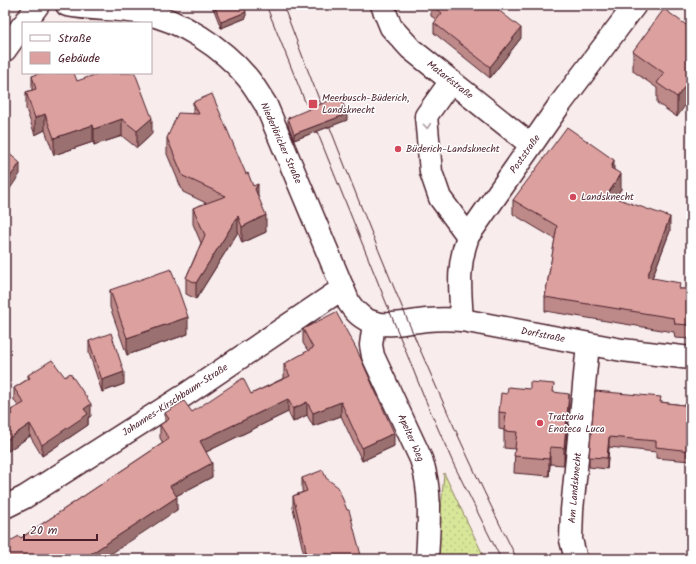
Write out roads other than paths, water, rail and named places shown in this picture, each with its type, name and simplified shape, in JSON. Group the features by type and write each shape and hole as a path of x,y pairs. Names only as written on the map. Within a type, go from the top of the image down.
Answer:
{"street":[{"path":"25,22 38,5"},
{"name":"Niederlöricker Straße","path":"68,5 154,15 208,41 229,58 248,77 266,105 343,288 355,312 363,318 374,322 395,325"},
{"name":"Mataréstraße","path":"382,5 391,27 411,49 531,145"},
{"name":"Poststraße","path":"462,320 459,276 461,254 468,236 531,145 635,5"},
{"path":"5,50 22,27"},
{"path":"451,81 426,116 431,172 440,198 468,236"},
{"name":"Johannes-Kirschbaum-Straße","path":"5,508 25,497 182,397 343,288"},
{"name":"Dorfstraße","path":"395,325 427,320 462,320 622,350 691,358"},
{"name":"Apelter Weg","path":"374,322 371,345 373,356 421,459 426,474 428,528 427,559"},
{"name":"Am Landsknecht","path":"576,559 571,540 572,510 588,344"}],"tram line":[{"path":"266,5 425,399 454,465 501,559"},
{"path":"283,5 337,145 422,354 452,423 517,559"}],"place":[{"name":"Meerbusch-Büderich, Landsknecht","path":"313,104"},
{"name":"Büderich-Landsknecht","path":"398,149"},
{"name":"Landsknecht","path":"573,197"},
{"name":"Trattoria Enoteca Luca","path":"540,423"}]}
